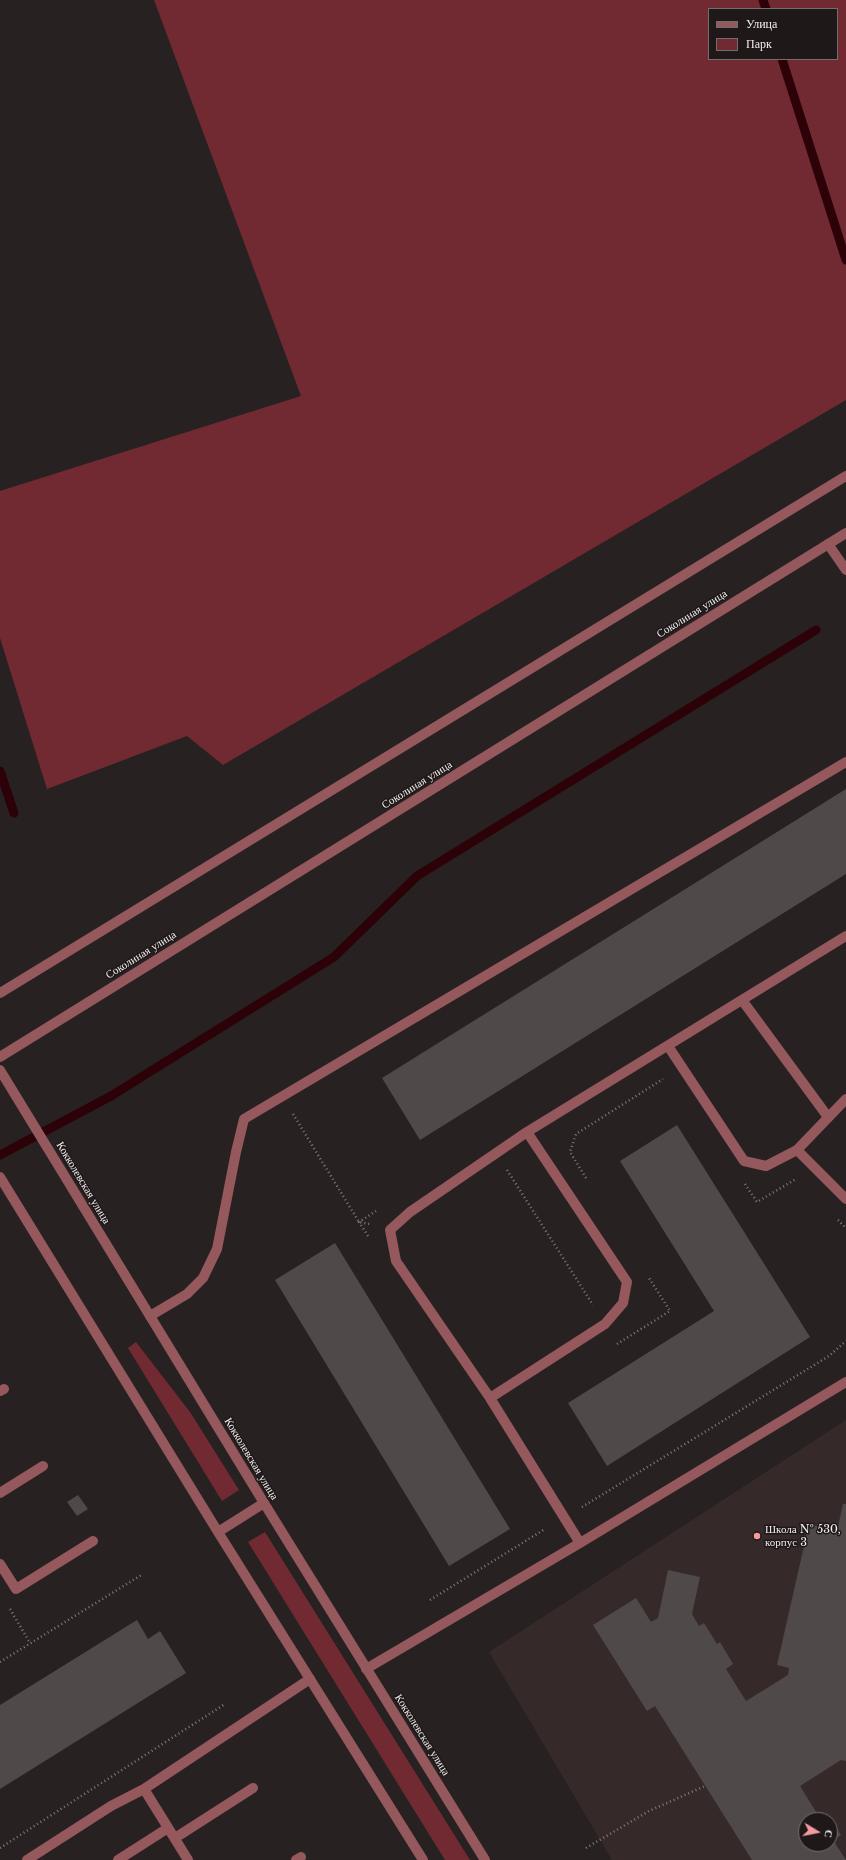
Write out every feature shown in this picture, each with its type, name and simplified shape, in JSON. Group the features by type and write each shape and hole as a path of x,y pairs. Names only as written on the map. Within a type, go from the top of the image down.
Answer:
{"street":[{"path":"0,993 846,476"},
{"name":"Соколиная улица","path":"0,1057 846,533"},
{"path":"828,544 846,570"},
{"path":"150,1316 187,1294 203,1278 217,1249 244,1119 846,762"},
{"path":"580,1543 490,1398 396,1261 390,1230 410,1212 528,1132 846,936"},
{"path":"742,1000 828,1117"},
{"path":"668,1046 744,1162 766,1166 797,1150 846,1099"},
{"name":"Кокколевская улица","path":"0,1070 264,1503 485,1860"},
{"path":"490,1398 605,1324 623,1303 627,1282 528,1132"},
{"path":"797,1150 846,1199"},
{"path":"0,1177 218,1532 423,1860"},
{"path":"366,1669 580,1543 846,1382"},
{"path":"0,1493 43,1466"},
{"path":"218,1532 264,1503"},
{"path":"0,1564 16,1589 93,1541"},
{"path":"27,1860 111,1806 144,1789 310,1679"},
{"path":"174,1838 253,1788"},
{"path":"144,1789 188,1860"},
{"path":"118,1860 168,1828"}],"path":[{"path":"586,1179 570,1152 576,1134 662,1078 668,1079"},
{"path":"283,1097 359,1222 390,1230"},
{"path":"288,1119 300,1111"},
{"path":"496,1153 605,1324"},
{"path":"744,1182 757,1202 796,1178 802,1184"},
{"path":"835,1217 846,1228"},
{"path":"611,1348 670,1311 645,1271"},
{"path":"430,1600 829,1356 846,1341"},
{"path":"0,1662 143,1574"},
{"path":"8,1606 30,1643"},
{"path":"0,1848 224,1704"},
{"path":"586,1848 649,1811 705,1786"}],"shaded area":[{"name":"Школа № 530, корпус 3","path":"846,1420 846,1860 612,1860 489,1652"}],"green space":[{"path":"154,0 846,0 846,400 223,765 187,736 47,789 0,638 0,491 301,396"},
{"path":"136,1342 190,1412 239,1490 222,1501 128,1348"},
{"path":"265,1532 470,1860 445,1860 248,1542"}],"building":[{"path":"846,789 846,874 420,1140 382,1078"},
{"path":"677,1125 810,1337 607,1466 568,1403 714,1311 620,1161"},
{"path":"335,1243 510,1529 449,1566 275,1280"},
{"path":"78,1495 88,1509 77,1516 67,1502"},
{"path":"843,1504 846,1504 846,1761 841,1760 800,1786 816,1812 798,1812 798,1852 838,1852 838,1848 846,1860 752,1860 655,1706 647,1711 593,1625 636,1598 651,1622 658,1618 668,1570 700,1577 692,1614 699,1626 704,1623 717,1644 720,1642 733,1664 726,1669 746,1701 788,1675 789,1668 777,1665 809,1524 837,1531"},
{"path":"137,1620 148,1639 160,1631 186,1673 0,1789 0,1705"}],"waterway":[{"path":"763,0 766,8"},
{"path":"782,60 846,260"},
{"path":"0,1155 111,1096 334,957 417,876 816,630"},
{"path":"0,771 14,813"}],"place":[{"name":"Школа № 530, корпус 3","path":"757,1536"}]}
